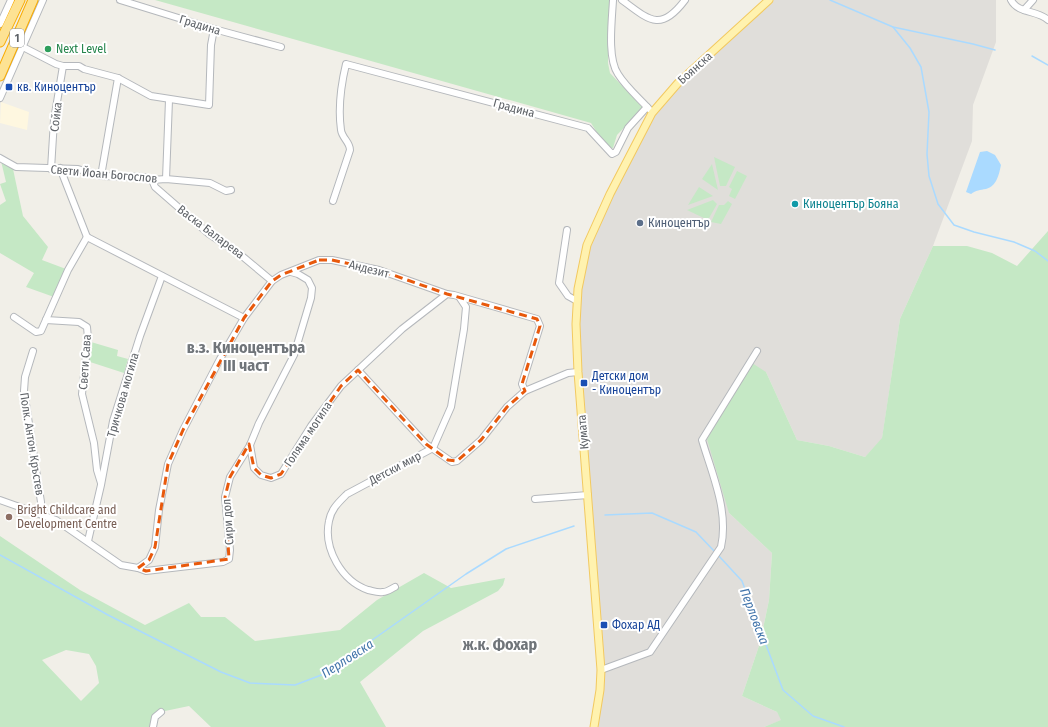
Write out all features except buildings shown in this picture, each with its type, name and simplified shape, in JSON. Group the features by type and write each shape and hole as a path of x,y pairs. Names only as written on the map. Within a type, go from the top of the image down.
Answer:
{"highway":[{"name":"1","path":"0,42 20,0"},
{"name":"1","path":"0,76 33,0"}],"main road":[{"name":"Боянска","path":"635,148 650,110 769,0"},
{"name":"Кумата","path":"594,727 600,690 601,670 578,372 577,301 587,245 599,215 635,148"}],"street":[{"path":"0,24 11,0"},
{"path":"0,98 43,0"},
{"name":"Градина","path":"120,0 214,29 281,47"},
{"path":"613,0 612,55 614,66 617,74 650,110"},
{"path":"622,0 635,10 654,20 663,20 676,12 685,0"},
{"path":"1011,0 1013,4 1024,10 1043,15 1048,20"},
{"path":"1024,10 1033,0"},
{"path":"22,47 56,64 63,66 78,66 118,78 151,96 209,105 211,45 214,29"},
{"name":"Градина","path":"333,201 350,150 350,146 341,131 342,91 346,64 588,128 612,154 616,152 628,128 650,110"},
{"name":"Сойка","path":"51,169 54,120 63,66"},
{"path":"101,176 118,78"},
{"path":"166,179 169,100"},
{"name":"Свети Йоан Богослов","path":"0,158 16,166 51,169 78,169 101,176 144,177 152,180 166,179 210,183 226,191 231,190"},
{"path":"60,168 87,237 244,318"},
{"name":"Васка Баларева","path":"152,180 155,187 209,234 242,256 272,282"},
{"path":"567,230 559,283 568,296 577,301"},
{"path":"14,316 36,332 42,331 68,270 87,237"},
{"name":"Андезит","path":"291,272 319,260 332,260 379,270 447,294"},
{"path":"0,500 56,520 121,565 138,568 149,560 155,547 159,510 168,464 200,396 244,318 272,282 281,275 291,272 308,280 312,288 311,298 297,349 259,423 250,445"},
{"name":"Тричкова могила","path":"88,541 101,485 113,421 140,336 162,276"},
{"path":"447,294 537,319 540,326 522,384 525,391"},
{"name":"Голяма могила","path":"250,445 254,468 261,475 271,478 281,474 311,426 341,386 402,329 447,294"},
{"path":"358,370 426,444 433,448 451,407 466,308 460,298"},
{"name":"Свети Сава","path":"46,320 79,322 87,327 88,338 82,394 94,443 96,470 101,485"},
{"name":"Полк. Антон Кръстев","path":"33,351 25,377 24,391 41,502 40,514"},
{"path":"601,670 650,652 721,547 724,534 721,502 702,440 757,351"},
{"name":"Детски мир","path":"395,588 384,592 375,592 359,587 345,576 335,560 328,534 328,522 337,504 347,494 433,448 448,460 457,461 481,440 507,407 525,391 568,373 578,372"},
{"name":"Сири дол","path":"138,568 146,571 222,562 229,559 230,550 225,496 230,478 250,445"},
{"path":"535,499 588,495"},
{"path":"153,727 155,717 161,712"}],"highlighted area":[{"path":"319,260 332,260 379,270 447,294 537,319 540,326 522,384 525,391 507,407 481,440 457,461 448,460 426,444 358,370 341,386 281,474 271,478 261,475 254,468 249,444 230,477 225,497 229,559 146,571 138,568 149,560 155,547 168,464 183,430 244,318 272,281 281,275"}],"shaded area":[{"path":"769,0 996,0 996,42 973,105 972,141 933,246 900,319 882,439 865,457 829,446 797,440 766,372 729,513 772,553 769,600 760,643 742,696 777,712 782,720 764,727 594,727 600,690 576,324 587,245 652,113 678,83"},
{"path":"1,102 29,112 27,130 0,123"}],"green space":[{"path":"155,0 610,0 608,63 610,73 643,108 617,135 613,148 606,147 591,123"},
{"path":"714,157 735,167 726,186 720,186"},
{"path":"1,161 13,169 23,216 48,247 42,260 66,269 54,297 26,287 34,273 0,253 0,205 6,201 0,184 6,182"},
{"path":"712,164 718,190 702,179"},
{"path":"737,171 747,176 735,199 729,196 732,189 729,187"},
{"path":"699,187 713,196 688,205"},
{"path":"713,200 717,204 708,220 687,210"},
{"path":"728,201 732,204 721,224 711,222 719,205 724,205"},
{"path":"1048,231 1048,727 764,727 781,720 777,712 742,696 760,643 769,600 772,553 729,513 707,439 752,363 766,372 797,440 829,446 865,457 882,438 900,319 933,246 967,246 992,253 1017,266"},
{"path":"91,342 118,350 117,356 128,359 124,373 87,361"},
{"path":"0,536 80,590 145,625 189,603 201,617 225,617 255,641 340,630 377,600 424,573 451,588 505,578 503,585 498,591 423,631 360,682 386,727 211,727 189,706 165,711 149,727 0,727","holes":["66,650 89,654 96,666 99,683 81,701 42,660"]}],"water":[{"path":"987,151 995,155 1001,165 997,179 993,185 986,189 976,191 971,194 966,192 980,152"}],"waterway":[{"path":"830,0 893,27 995,50"},
{"path":"893,27 910,48 921,67 929,112 927,154 929,176 938,204 954,225 974,232 1014,242 1035,251 1048,261"},
{"path":"1032,56 1048,65"},
{"name":"Перловска","path":"605,515 652,513 696,532 715,552"},
{"name":"Перловска","path":"0,555 108,615 221,672 250,683 295,685 324,674 466,574 506,549 574,526"},
{"name":"Перловска","path":"718,555 742,581 783,690 813,716 844,727"}],"place":[{"name":"Next Level","path":"48,49"},
{"name":"кв. Киноцентър","path":"9,87"},
{"name":"Киноцентър Бояна","path":"795,204"},
{"name":"Киноцентър","path":"640,223"},
{"name":"Детски дом - Киноцентър","path":"584,383"},
{"name":"Bright Childcare and Development Centre","path":"9,517"},
{"name":"Фохар АД","path":"604,625"}],"district":[{"name":"в.з. Киноцентъра ІІІ част","path":"246,356"},
{"name":"ж.к. Фохар","path":"500,644"}]}
